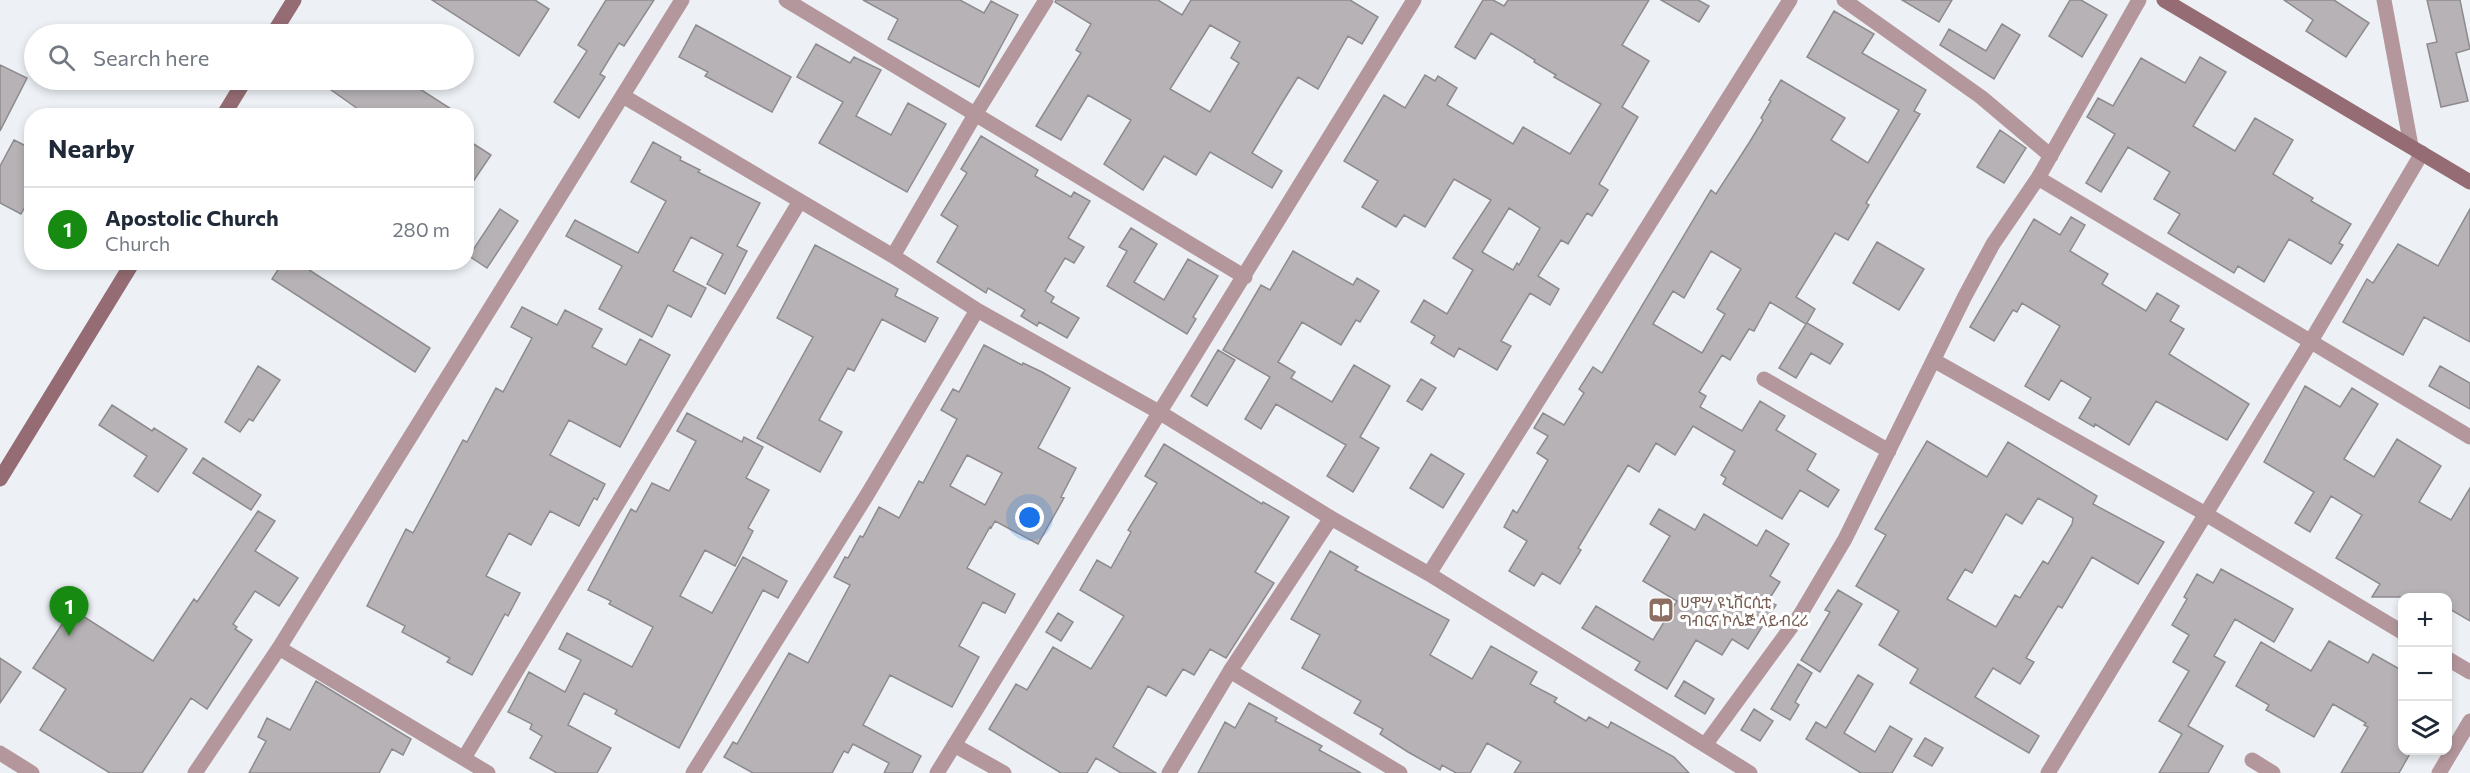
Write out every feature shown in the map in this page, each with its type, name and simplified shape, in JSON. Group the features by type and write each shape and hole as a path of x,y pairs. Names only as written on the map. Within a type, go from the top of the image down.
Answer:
{"main road":[{"path":"279,24 294,0"},
{"path":"2164,0 2470,182"},
{"path":"228,108 239,90"},
{"path":"0,479 128,270"}],"street":[{"path":"195,773 279,648 682,0"},
{"path":"786,0 1245,277"},
{"path":"893,256 976,113 1046,0"},
{"path":"937,773 1414,0"},
{"path":"1429,574 1790,0"},
{"path":"1844,0 1981,96 2051,156"},
{"path":"1705,745 1800,615 1845,539 1993,244 2038,178 2139,0"},
{"path":"2048,773 2204,513 2311,341 2417,149 2384,0"},
{"path":"623,96 893,256 977,310 1159,412 1331,518 1429,574 1750,773"},
{"path":"2038,178 2470,437"},
{"path":"464,758 800,201"},
{"path":"693,773 867,495 977,310"},
{"path":"1935,361 2204,513 2398,629"},
{"path":"1764,379 1888,451"},
{"path":"1169,773 1230,671 1331,518"},
{"path":"279,648 488,773"},
{"path":"2452,661 2470,672"},
{"path":"1230,671 1400,773"},
{"path":"2439,773 2470,721"},
{"path":"954,745 1004,773"},
{"path":"0,753 32,773"},
{"path":"2252,760 2273,773"}],"building":[{"path":"432,0 535,0 549,9 519,56 474,27 474,24 469,24"},
{"path":"606,0 654,0 624,46 619,43 600,74 605,77 579,118 554,102 587,51 578,45"},
{"path":"863,0 960,0 984,13 991,1 1018,15 979,87 888,39 898,19"},
{"path":"1056,0 1158,0 1182,15 1191,0 1350,0 1378,17 1362,44 1348,36 1318,89 1298,77 1280,106 1252,153 1282,171 1272,188 1210,152 1196,175 1164,156 1143,190 1104,164 1131,120 1088,95 1061,140 1036,126 1081,53 1076,50 1091,24 1055,2","holes":["1210,25 1240,42 1231,58 1239,63 1210,112 1170,89"]},
{"path":"1483,0 1493,0 1504,6 1508,0 1649,0 1622,45 1649,61 1622,107 1638,117 1599,184 1608,190 1592,216 1587,213 1568,244 1561,240 1538,276 1559,289 1550,305 1530,293 1501,341 1511,346 1497,370 1459,348 1454,357 1431,343 1435,336 1411,322 1424,300 1447,314 1473,270 1453,258 1491,200 1454,179 1425,227 1404,215 1396,227 1362,207 1378,181 1344,161 1384,95 1405,108 1425,75 1435,81 1438,76 1457,88 1447,105 1513,144 1523,127 1570,154 1601,104 1554,77 1556,75 1534,62 1535,60 1491,33 1475,59 1455,47","holes":["1509,208 1540,228 1519,265 1517,263 1513,270 1482,252"]},
{"path":"1661,0 1698,0 1709,6 1699,22"},
{"path":"1902,0 1952,0 1939,22"},
{"path":"2070,0 2081,0 2107,15 2082,57 2049,36"},
{"path":"2284,0 2334,0 2369,23 2346,57 2306,31 2313,20"},
{"path":"2427,0 2460,0 2470,49 2456,53 2468,101 2441,107 2427,44 2437,42"},
{"path":"1834,11 1874,34 1862,53 1926,90 1914,111 1920,114 1866,203 1869,205 1848,240 1835,233 1796,297 1815,309 1807,323 1843,344 1830,364 1811,353 1796,378 1779,368 1806,324 1770,302 1754,331 1749,329 1730,360 1722,355 1699,392 1706,396 1700,407 1742,431 1760,401 1785,416 1776,430 1816,454 1807,470 1839,490 1828,507 1800,490 1782,519 1723,484 1726,478 1721,475 1735,451 1693,426 1675,455 1656,443 1639,472 1628,465 1578,548 1581,550 1560,584 1542,573 1534,586 1509,571 1527,541 1504,527 1513,510 1517,513 1548,460 1537,453 1548,436 1534,428 1543,413 1564,425 1584,393 1579,389 1593,367 1602,373 1711,190 1716,194 1749,143 1763,120 1761,118 1771,101 1769,100 1781,80 1845,118 1831,140 1868,163 1899,110 1807,57","holes":["1711,251 1741,269 1717,309 1725,314 1702,353 1653,324 1673,291 1684,298"]},
{"path":"2002,24 2020,35 1994,79 1940,45 1949,29 1986,51"},
{"path":"696,25 791,77 772,112 705,76 708,72 679,57"},
{"path":"816,44 850,63 854,57 881,70 856,116 891,135 908,103 946,124 907,192 819,143 843,102 797,77"},
{"path":"2200,57 2226,72 2193,126 2235,151 2255,118 2293,140 2273,174 2313,198 2311,201 2351,224 2339,243 2343,245 2331,264 2289,239 2264,282 2238,266 2234,273 2168,233 2180,214 2154,199 2170,172 2128,147 2101,192 2086,183 2115,134 2087,117 2098,98 2113,106 2141,58 2185,83"},
{"path":"0,65 24,77 24,84 0,131"},
{"path":"331,90 422,90 450,108 357,108"},
{"path":"2000,130 2026,148 2004,183 1977,167"},
{"path":"981,136 1038,170 1035,176 1071,197 1074,192 1090,201 1068,238 1084,247 1074,263 1065,258 1045,291 1054,297 1051,302 1079,318 1067,338 1039,322 1037,326 1021,316 1025,310 988,288 986,293 937,262 958,226 941,215 967,173 961,169"},
{"path":"14,140 24,145 24,209 21,214 0,203 0,166"},
{"path":"653,142 681,157 680,160 700,170 698,172 760,203 737,246 747,251 725,294 707,284 723,254 691,237 673,271 706,288 691,317 668,305 652,337 599,309 622,266 566,236 575,220 638,253 666,201 631,182"},
{"path":"474,144 491,155 474,180"},
{"path":"500,209 518,221 487,268 474,259 474,248"},
{"path":"2470,209 2470,342 2424,317 2403,355 2343,322 2367,279 2373,283 2398,244 2438,266"},
{"path":"2071,217 2085,225 2070,251 2108,274 2102,284 2146,311 2157,293 2179,306 2170,321 2184,329 2169,354 2249,404 2227,440 2156,401 2129,445 2095,424 2094,427 2079,418 2091,398 2061,380 2049,400 2025,386 2060,326 2022,303 2017,312 2013,310 1994,341 1970,327 2034,219 2060,235"},
{"path":"1131,228 1157,244 1134,282 1164,300 1188,259 1218,276 1193,317 1196,319 1187,334 1107,286 1127,251 1119,247"},
{"path":"1877,242 1924,269 1899,310 1853,283"},
{"path":"815,245 898,289 895,296 938,318 925,342 882,319 854,371 848,368 819,420 842,432 820,472 757,438 813,337 777,318"},
{"path":"1293,251 1353,285 1357,278 1379,291 1360,322 1356,320 1341,345 1302,322 1278,362 1295,372 1291,378 1332,402 1354,365 1390,386 1360,437 1379,448 1353,492 1327,476 1346,445 1276,404 1261,429 1245,419 1270,377 1223,350 1261,285 1270,290"},
{"path":"278,270 309,270 430,348 415,372 272,279"},
{"path":"522,307 557,325 565,310 602,329 592,347 626,365 640,339 670,355 620,447 569,420 550,455 605,484 597,500 594,498 579,526 550,511 531,545 509,533 486,576 520,593 508,616 505,614 472,675 447,662 450,658 402,632 405,626 367,606 406,529 413,533 463,440 467,442 496,388 503,392 532,338 511,327"},
{"path":"984,345 1070,388 1038,448 1076,468 1061,497 1064,498 1038,544 995,521 967,568 1015,594 1005,613 983,602 959,646 979,657 952,707 890,675 863,725 921,756 912,773 884,773 889,763 853,744 848,753 844,751 832,773 753,773 724,757 733,742 737,744 789,653 808,663 850,585 834,577 845,557 848,558 860,536 863,537 879,507 899,518 919,481 923,483 957,419 941,410 953,389 959,392","holes":["967,455 1002,473 985,505 950,486"]},
{"path":"1218,350 1235,360 1207,406 1191,396"},
{"path":"258,366 280,380 253,421 249,419 240,432 225,422"},
{"path":"2440,366 2470,383 2470,409 2429,386"},
{"path":"1421,379 1436,388 1422,410 1407,401"},
{"path":"2305,386 2340,407 2352,388 2378,404 2344,459 2374,477 2397,439 2441,466 2419,502 2451,520 2470,488 2470,621 2452,610 2452,593 2398,593 2398,597 2372,597 2380,584 2336,558 2362,515 2331,496 2310,532 2295,523 2314,492 2264,462"},
{"path":"112,405 152,431 154,428 187,449 158,492 134,476 147,456 99,425"},
{"path":"687,413 742,442 744,437 763,447 746,478 769,490 748,528 753,531 735,566 705,550 680,596 712,613 743,557 787,581 778,598 763,590 679,748 615,714 617,710 584,693 568,725 611,748 597,773 557,773 530,758 542,736 530,729 532,724 508,712 529,672 565,692 581,660 559,649 567,633 632,667 653,627 609,604 611,601 588,590 631,509 636,512 652,483 669,491 696,441 677,431"},
{"path":"1927,441 1987,477 2008,442 2097,496 2093,504 2164,542 2138,584 2092,557 2062,608 2058,606 2026,658 2034,662 2020,684 1993,668 1975,697 2039,736 2029,753 1910,683 1918,669 1879,645 1899,611 1856,586 1886,535 1875,529","holes":["2038,498 2073,518 2072,524 2048,564 2043,561 2020,598 2015,595 1996,627 1947,599 1965,569 1972,573 2006,514 2022,524"]},
{"path":"1164,444 1262,504 1263,502 1289,517 1255,572 1274,583 1226,658 1210,649 1194,675 1183,669 1166,696 1148,686 1113,747 1156,773 1121,773 1096,758 1087,773 1061,773 989,729 1016,684 1027,690 1053,647 1091,669 1124,616 1080,590 1097,560 1111,568 1131,532 1128,530 1157,483 1145,476"},
{"path":"1431,454 1464,474 1443,508 1410,488"},
{"path":"203,458 261,495 251,510 193,473"},
{"path":"1659,509 1695,530 1704,514 1757,546 1766,530 1789,544 1770,576 1780,582 1768,601 1776,605 1748,649 1732,639 1722,655 1696,640 1667,689 1635,670 1640,662 1582,628 1596,606 1653,640 1677,601 1643,581 1670,536 1650,524"},
{"path":"258,511 275,521 255,551 298,578 279,606 255,591 233,624 237,627 235,629 252,640 207,709 191,698 142,773 110,773 40,730 66,689 33,668 72,609 153,661 194,599 197,602"},
{"path":"1330,551 1358,567 1355,570 1449,620 1430,655 1472,679 1491,646 1537,672 1530,684 1557,698 1554,702 1586,721 1589,717 1608,728 1611,722 1674,757 1689,773 1514,773 1521,762 1487,743 1470,773 1456,773 1442,765 1440,770 1408,752 1380,734 1383,729 1354,713 1361,701 1302,668 1320,635 1291,619"},
{"path":"2221,569 2293,609 2274,642 2235,619 2214,656 2225,662 2188,726 2223,746 2208,773 2159,773 2182,734 2159,721 2189,671 2173,662 2189,635 2172,625 2187,599 2184,597 2197,574 2213,583"},
{"path":"1838,590 1862,604 1820,672 1801,660 1830,612 1825,610"},
{"path":"1058,613 1073,622 1061,641 1046,632"},
{"path":"2329,641 2368,663 2373,654 2398,668 2398,755 2409,755 2399,773 2341,773 2368,727 2364,725 2366,723 2333,704 2314,737 2266,710 2269,705 2236,686 2261,642 2311,671"},
{"path":"0,658 21,672 0,703"},
{"path":"1798,664 1812,673 1795,702 1799,705 1790,720 1771,709"},
{"path":"1858,675 1873,684 1844,733 1875,752 1890,726 1912,739 1892,773 1861,773 1806,739 1816,722 1826,728"},
{"path":"316,681 411,739 403,755 392,749 379,773 249,773 266,741 258,737 267,718 290,730"},
{"path":"1684,681 1714,699 1705,714 1675,696"},
{"path":"1249,703 1277,718 1275,721 1322,746 1319,750 1361,773 1198,773 1225,722 1235,728"},
{"path":"1754,709 1773,721 1760,741 1741,730"},
{"path":"1925,738 1943,748 1932,766 1914,756"}],"place":[{"name":"ሀዋሣ ዩኒቨርሲቲ ግብርና ኮሌጅ ላይብረሪ","path":"1661,610"},
{"name":"Apostolic Church","path":"69,636"}]}
